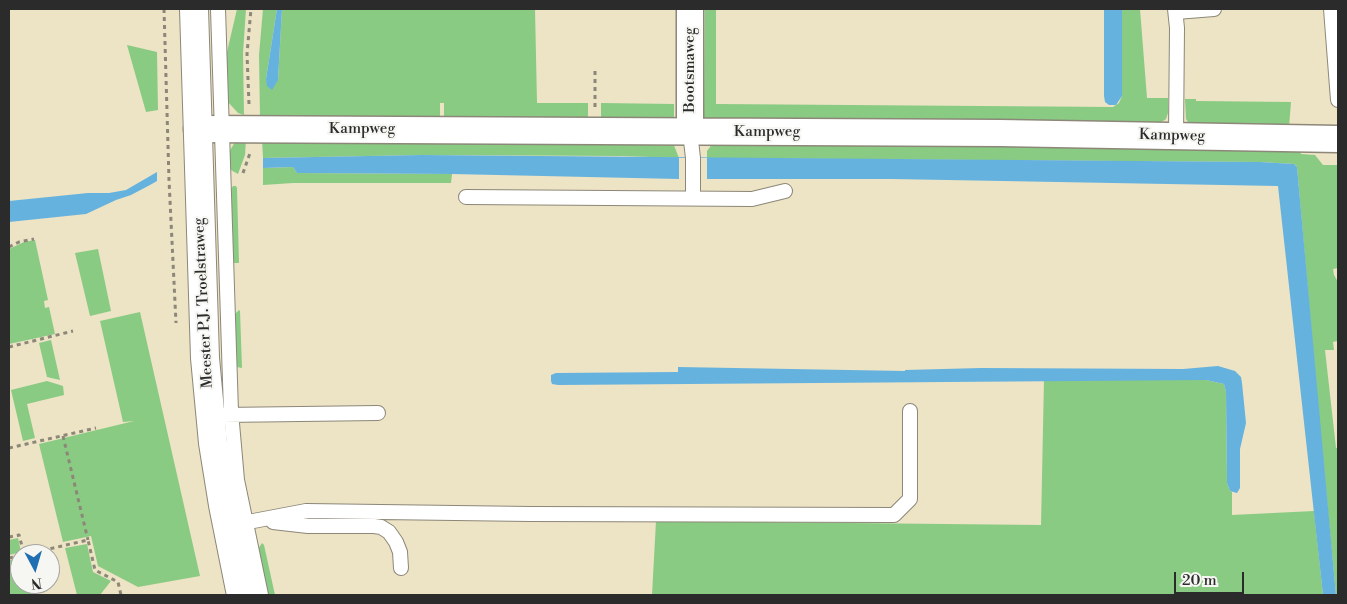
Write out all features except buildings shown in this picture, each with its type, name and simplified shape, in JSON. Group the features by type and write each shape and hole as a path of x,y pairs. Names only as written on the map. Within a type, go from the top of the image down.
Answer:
{"main road":[{"name":"Meester P.J. Troelstraweg","path":"194,9 195,57 209,129 205,358 221,415 236,524 241,595"}],"street":[{"name":"Bootsmaweg","path":"690,9 690,132"},
{"name":"Kampweg","path":"209,129 1000,133 1338,139"}],"lane":[{"path":"1176,136 1176,10 1214,9"},
{"path":"1331,9 1338,100"},
{"path":"195,57 220,13"},
{"name":"Meester P.J. Troelstraweg","path":"209,129 220,13"},
{"path":"690,132 693,158 693,198"},
{"path":"466,196 752,199 785,191"},
{"path":"236,524 306,511 894,515 910,499 910,411"},
{"path":"221,415 378,413"},
{"path":"262,520 308,526 374,526 381,528 389,532 396,542 400,552 401,568"},
{"name":"Meester P.J. Troelstraweg","path":"236,524 261,595"}],"path":[{"path":"241,180 250,155 247,54 251,9"},
{"path":"595,70 595,103"},
{"path":"9,247 19,242 34,239"},
{"path":"9,347 73,331"},
{"path":"9,448 96,428"},
{"path":"63,436 95,570 118,582 121,595"},
{"path":"9,537 20,535 23,544"},
{"path":"60,546 88,540"}],"green space":[{"path":"237,9 246,9 243,53 244,115 238,113 228,102 225,69"},
{"path":"263,9 277,9 266,79 278,80 282,9 535,9 537,103 588,103 588,120 444,119 444,103 440,103 440,119 260,117 259,55"},
{"path":"705,9 716,9 716,104 1113,107 1119,103 1122,96 1122,9 1140,9 1147,98 1168,98 1168,113 1166,119 1157,125 704,121"},
{"path":"127,45 157,52 158,110 146,112"},
{"path":"1185,99 1196,99 1196,101 1291,102 1289,127 1189,124 1186,119"},
{"path":"601,103 674,104 674,120 601,120"},
{"path":"262,139 673,143 679,158 421,155 263,158"},
{"path":"246,140 245,155 238,174 229,169 229,152 235,142"},
{"path":"713,143 1001,144 1300,151 1301,154 1315,155 1323,165 1338,165 1338,268 1333,269 1338,282 1338,341 1333,342 1334,350 1325,350 1336,448 1338,448 1338,595 1336,595 1320,429 1297,167 1294,164 1260,162 707,158 707,151"},
{"path":"293,167 297,173 452,174 451,183 293,183 263,185 263,168"},
{"path":"233,186 237,188 239,263 232,263 230,191"},
{"path":"35,240 48,300 44,301 45,308 49,307 55,334 9,344 9,249 24,242"},
{"path":"98,249 111,311 90,316 75,253"},
{"path":"239,310 242,368 237,367 235,364 234,315"},
{"path":"140,312 200,576 138,587 98,566 91,536 63,542 39,444 134,421 123,422 100,321"},
{"path":"51,340 60,380 47,377 39,343"},
{"path":"1044,380 1206,380 1224,384 1226,392 1227,483 1232,492 1232,515 1314,511 1323,595 652,595 656,521 1041,525"},
{"path":"47,381 63,386 64,395 27,404 35,438 23,441 11,390"},
{"path":"18,538 19,544 10,544 9,555 9,540"},
{"path":"262,543 275,595 267,595 258,549"},
{"path":"87,544 93,572 111,581 100,595 77,595 65,548"},
{"path":"9,560 10,594 32,595 9,595"}],"water":[{"path":"277,9 282,9 278,80 272,90 267,86 266,79"},
{"path":"1104,9 1122,9 1122,96 1116,105 1109,105 1105,102 1104,96"},
{"path":"421,155 1260,162 1294,164 1297,167 1336,595 1323,595 1278,186 892,179 679,179 297,173 293,167 263,168 263,158"},
{"path":"157,172 157,181 131,195 86,214 9,222 9,201 126,190"},
{"path":"1218,366 1235,371 1241,377 1242,383 1246,423 1240,449 1240,488 1237,493 1230,491 1227,483 1226,392 1224,384 1206,380 558,385 552,384 551,381 551,375 556,373 678,372 678,367 905,371 981,368 1183,369"}],"pier":[{"path":"679,158 707,158 707,179 679,179"}]}
